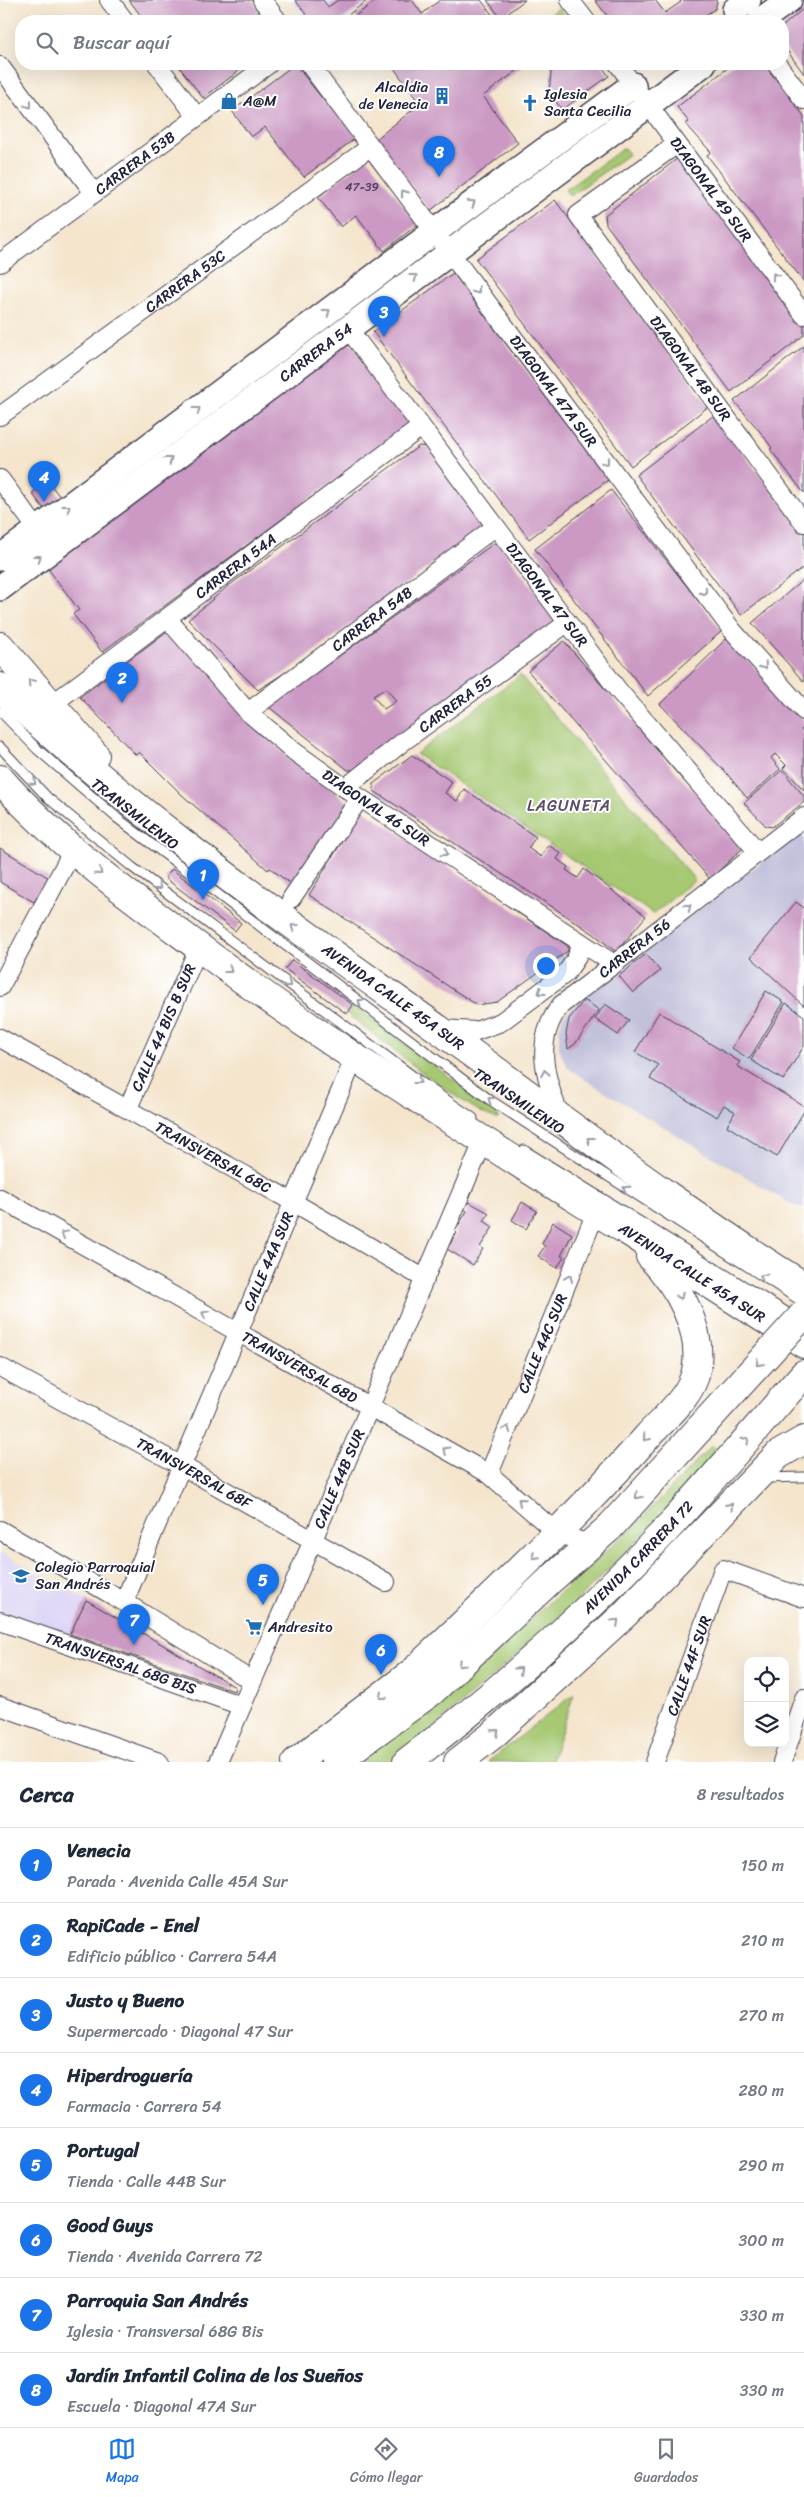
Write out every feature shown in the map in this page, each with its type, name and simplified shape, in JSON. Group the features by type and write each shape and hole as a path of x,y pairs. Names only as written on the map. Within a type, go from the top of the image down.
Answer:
{"highway":[{"path":"0,646 156,824"},
{"name":"AVENIDA CALLE 45A SUR","path":"0,687 74,756 156,824 243,890 721,1232 804,1286"},
{"name":"AVENIDA CALLE 45A SUR","path":"0,779 43,824 73,850 199,947 354,1059 483,1133 596,1212 804,1344"},
{"path":"420,1665 558,1534 685,1394 696,1373 696,1343 682,1299 667,1273 627,1231"},
{"path":"335,1762 431,1692 610,1526 804,1314"},
{"name":"AVENIDA CARRERA 72","path":"407,1762 456,1725 563,1630 667,1528 804,1374"},
{"path":"458,1762 494,1734 624,1615 688,1551 778,1455 804,1440"},
{"path":"296,1762 420,1665 548,1582"},
{"name":"AVENIDA CARRERA 72","path":"421,1762 456,1725"}],"street":[{"path":"109,0 120,15"},
{"path":"262,0 273,15"},
{"path":"570,0 581,15"},
{"path":"768,15 789,0"},
{"path":"0,66 94,193"},
{"path":"161,70 197,117"},
{"name":"CARRERA 53B","path":"0,263 260,70"},
{"name":"DIAGONAL 47A SUR","path":"313,70 732,630 804,711"},
{"name":"DIAGONAL 49 SUR","path":"622,70 804,315"},
{"name":"CARRERA 54","path":"0,588 246,402 695,70"},
{"path":"782,70 804,100"},
{"name":"CARRERA 54","path":"0,558 433,232 633,85"},
{"name":"DIAGONAL 48 SUR","path":"677,144 578,215 804,524"},
{"name":"CARRERA 53C","path":"0,416 370,147"},
{"name":"DIAGONAL 47 SUR","path":"347,327 640,718 758,852"},
{"path":"246,402 248,372"},
{"name":"CARRERA 54A","path":"52,705 421,427"},
{"path":"0,479 38,530"},
{"name":"CARRERA 54B","path":"248,712 496,527"},
{"name":"DIAGONAL 46 SUR","path":"166,618 248,712 295,752 353,793 614,964"},
{"name":"CARRERA 55","path":"291,899 353,793 404,741 567,623"},
{"name":"CARRERA 56","path":"561,1118 547,1082 543,1050 548,1024 561,1005 804,817"},
{"path":"0,987 73,850"},
{"name":"CARRERA 56","path":"438,1029 476,1031 501,1022 566,973 577,957 580,942"},
{"name":"CALLE 44 BIS B SUR","path":"128,1108 199,947"},
{"name":"TRANSVERSAL 68C","path":"0,1038 128,1108 425,1279"},
{"name":"CALLE 44A SUR","path":"124,1602 354,1059"},
{"name":"CALLE 44B SUR","path":"218,1762 425,1279 483,1133"},
{"name":"TRANSVERSAL 68D","path":"0,1198 489,1474 558,1534 590,1544"},
{"name":"CALLE 44C SUR","path":"489,1474 596,1212"},
{"name":"TRANSVERSAL 68F","path":"0,1367 182,1466 386,1582"},
{"path":"0,1530 124,1602 252,1681"},
{"name":"CALLE 44F SUR","path":"655,1762 723,1569 804,1598"},
{"name":"TRANSVERSAL 68G BIS","path":"0,1621 242,1706"},
{"path":"782,1762 804,1698"},
{"path":"0,1706 159,1762"}],"lane":[{"name":"TRANSMILENIO","path":"0,711 37,749 117,818 490,1100 804,1303"},
{"path":"0,747 48,798 132,867 429,1088 483,1133"},
{"path":"513,1143 804,1323"},
{"path":"752,1481 768,1478 804,1477"}],"shaded area":[{"path":"291,0 372,0 351,15 302,15"},
{"path":"804,829 804,1209 792,1205 567,1067 559,1048 559,1031 563,1016 574,1006"},
{"name":"Colegio Parroquial San Andrés","path":"0,1552 86,1600 70,1634 0,1611"}],"green space":[{"path":"559,8 564,15 549,15"},
{"path":"624,148 629,154 570,196 565,190"},
{"path":"520,675 695,880 653,914 416,754"},
{"path":"353,1005 495,1111 499,1118 470,1106 448,1091 347,1014"},
{"path":"712,1445 719,1451 667,1510 567,1611 394,1762 355,1762 423,1713 488,1658 641,1519"},
{"path":"574,1694 551,1762 488,1762"}],"building":[{"path":"129,0 252,0 263,15 140,15"},
{"path":"295,0 323,0 328,7 338,0 368,0 348,15 306,15"},
{"path":"377,0 412,0 422,14 440,0 481,0 492,15 356,15"},
{"path":"487,0 525,0 505,15 499,15"},
{"path":"595,0 655,0 665,13 681,2 679,0 716,0 717,2 715,9 706,15 606,15"},
{"path":"804,8 804,74 789,53 789,21"},
{"path":"182,70 240,70 203,98"},
{"path":"287,70 300,70 325,102 328,99 357,137 304,177 265,127 251,137 232,111"},
{"path":"395,70 518,70 483,96 518,143 430,211 376,139 420,104"},
{"path":"551,70 604,70 609,76 562,110 549,92"},
{"path":"725,70 769,70 804,116 804,282 707,155 711,152 686,124 689,122 677,107"},
{"path":"367,158 418,224 384,251 356,215 341,227 318,197"},
{"path":"678,158 804,322 804,335 731,392 606,224 605,215"},
{"path":"555,200 709,406 631,466 476,259"},
{"path":"453,273 608,480 529,539 373,332"},
{"path":"345,343 351,343 411,424 102,652 73,614 79,610 46,566"},
{"path":"804,346 804,493 770,449 772,448 762,434 734,401"},
{"path":"714,415 804,533 804,567 741,615 636,475"},
{"path":"419,446 429,447 488,523 289,670 258,690 188,620 227,587"},
{"path":"48,481 60,497 44,509 32,493"},
{"path":"611,490 722,631 648,696 535,549"},
{"path":"497,541 557,621 357,770 348,770 269,707","holes":["386,688 396,701 384,709 373,696"]},
{"path":"804,579 804,682 752,623"},
{"path":"170,629 279,749 349,803 292,885 270,868 268,870 181,794 139,752 136,755 80,697"},
{"path":"727,638 804,720 804,727 801,730 804,730 804,790 783,768 786,765 775,754 771,758 780,769 747,798 728,775 660,704"},
{"path":"564,641 682,779 747,844 710,879 528,671"},
{"path":"412,755 452,782 445,793 457,801 464,789 536,837 528,848 541,857 548,845 561,853 557,859 568,867 566,870 578,878 584,869 646,916 616,952 594,934 374,791 373,784"},
{"path":"782,770 804,796 804,802 772,827 766,826 744,803"},
{"path":"362,809 568,946 568,951 497,1002 477,1005 309,895"},
{"path":"0,848 49,878 34,902 0,882"},
{"path":"172,869 241,923 235,931 165,878"},
{"path":"796,902 804,908 804,1006 751,957"},
{"path":"646,954 660,971 633,993 619,976"},
{"path":"292,960 353,1005 347,1014 285,969"},
{"path":"766,991 784,1002 749,1059 732,1048"},
{"path":"584,1000 599,1010 575,1044 568,1049 566,1034 569,1019"},
{"path":"786,1003 804,1016 804,1046 783,1080 751,1060"},
{"path":"605,1004 629,1020 618,1035 595,1019"},
{"path":"659,1012 740,1062 737,1066 804,1106 804,1111 777,1157 727,1126 735,1112 724,1105 717,1117 650,1079 658,1065 635,1052"},
{"path":"469,1202 489,1213 484,1221 493,1227 480,1247 483,1249 473,1265 447,1249 457,1233 455,1231 467,1211 464,1209"},
{"path":"522,1202 537,1211 526,1229 512,1220"},
{"path":"553,1222 572,1234 561,1256 564,1257 557,1268 538,1256 545,1246 542,1244"},
{"path":"86,1600 235,1687 234,1691 70,1634"}],"place":[{"name":"Alcaldia de Venecia","path":"442,96"},
{"name":"A@M","path":"229,101"},
{"name":"Iglesia Santa Cecilia","path":"530,103"},
{"name":"Jardín Infantil Colina de los Sueños","path":"439,177"},
{"name":"Justo y Bueno","path":"384,337"},
{"name":"Hiperdroguería","path":"44,502"},
{"name":"RapiCade - Enel","path":"122,703"},
{"name":"Venecia","path":"203,900"},
{"name":"Colegio Parroquial San Andrés","path":"21,1576"},
{"name":"Portugal","path":"263,1605"},
{"name":"Andresito","path":"254,1627"},
{"name":"Parroquia San Andrés","path":"134,1645"},
{"name":"Good Guys","path":"381,1675"}],"district":[{"name":"LAGUNETA","path":"569,805"}]}
